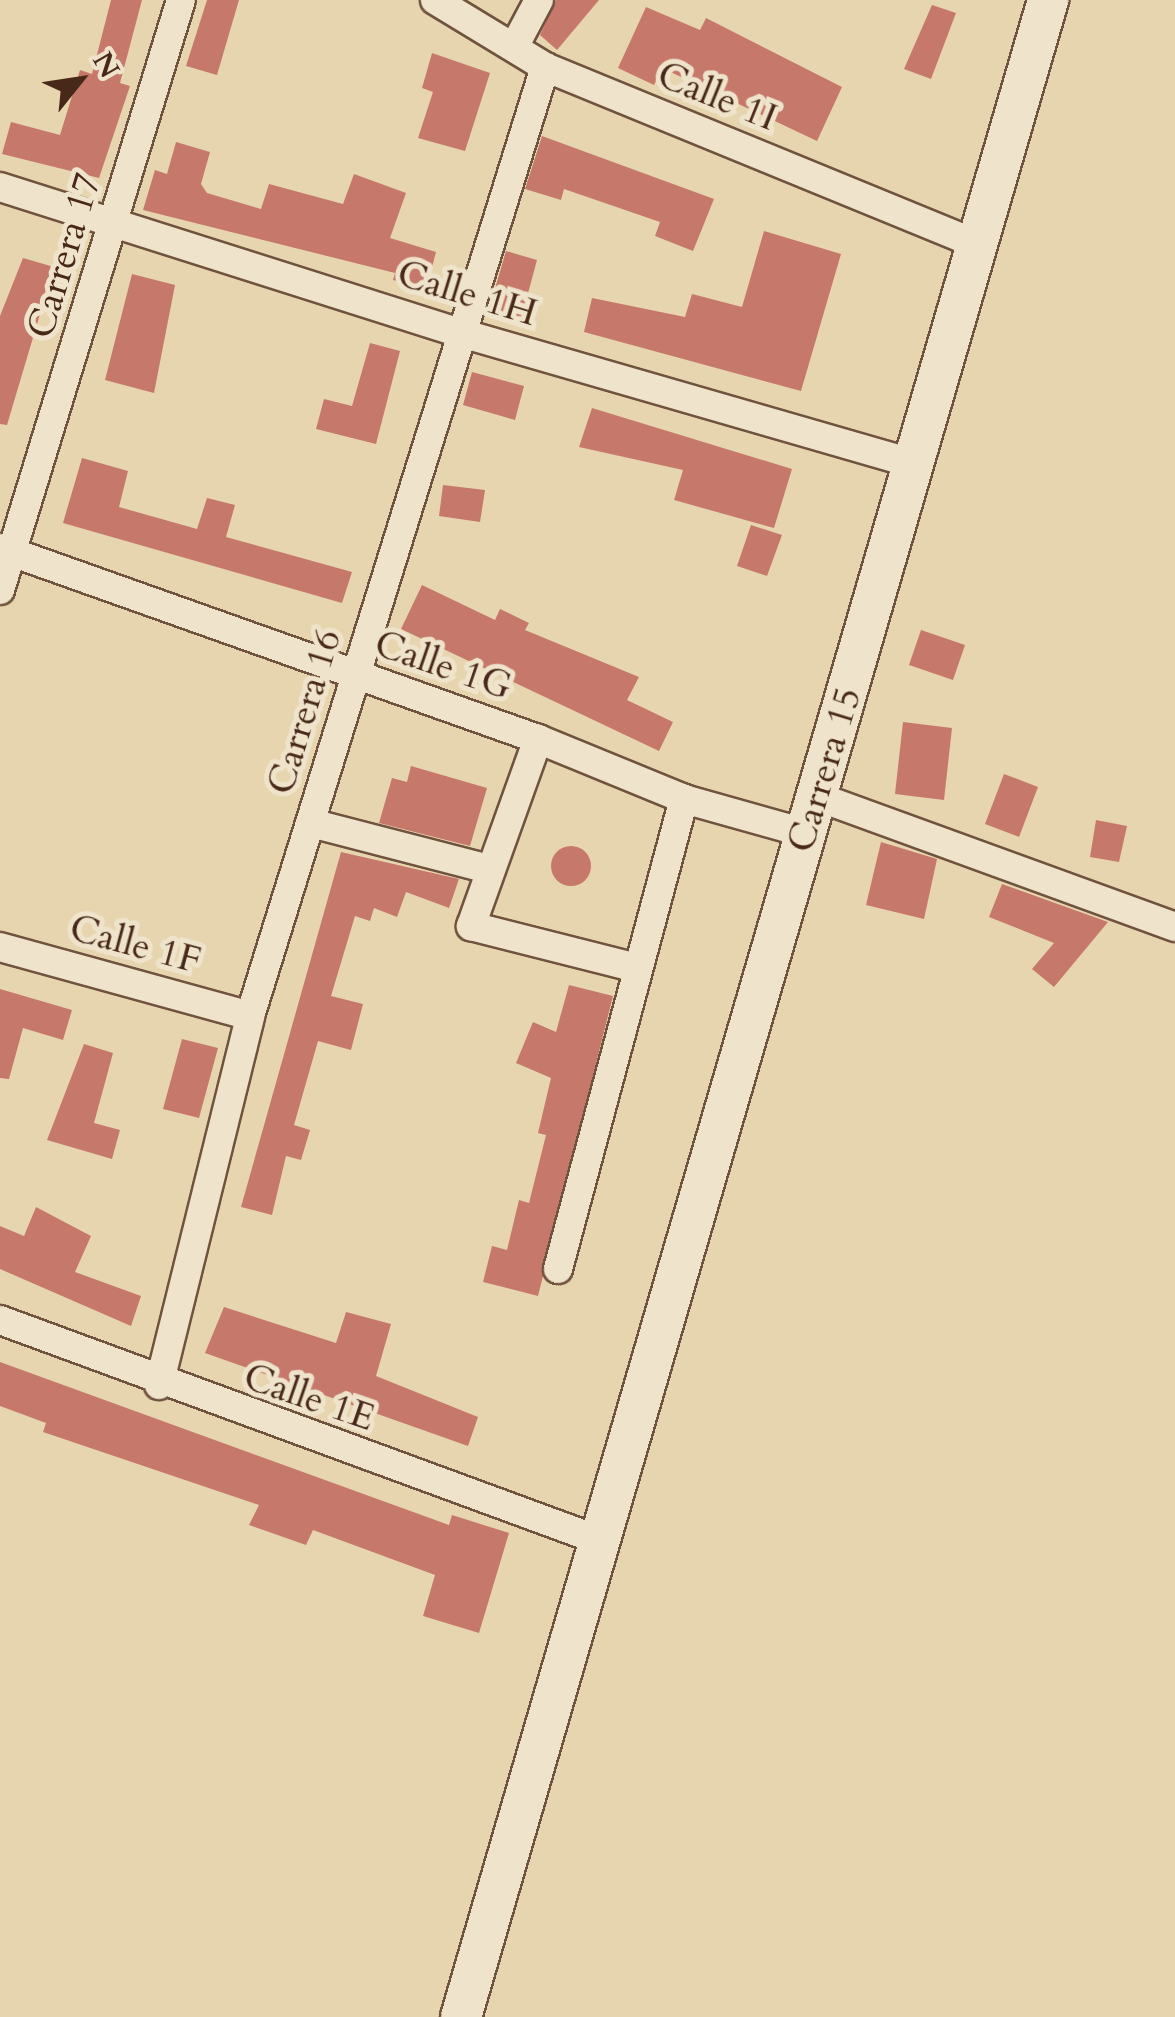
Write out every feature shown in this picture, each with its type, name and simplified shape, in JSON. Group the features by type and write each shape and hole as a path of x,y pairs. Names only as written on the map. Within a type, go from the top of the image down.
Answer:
{"street":[{"name":"Carrera 17","path":"0,590 6,550 116,218 182,0"},
{"name":"Calle 1I","path":"435,0 545,67 980,245"},
{"path":"514,47 539,0"},
{"name":"Carrera 15","path":"461,2017 596,1539 980,245 1048,0"},
{"name":"Carrera 16","path":"160,1385 250,1016 545,67"},
{"name":"Calle 1H","path":"0,188 116,218 461,333 915,464"},
{"name":"Calle 1G","path":"6,550 538,739 684,799 812,815 1175,927"},
{"path":"538,739 470,926 637,968"},
{"path":"558,1269 684,799"},
{"path":"311,823 489,869"},
{"name":"Calle 1F","path":"0,947 250,1016"},
{"name":"Calle 1E","path":"0,1320 160,1385 596,1539"}],"building":[{"path":"111,0 142,0 120,83 130,86 99,178 2,154 11,122 60,135 80,70 92,74"},
{"path":"207,0 239,0 217,75 186,66"},
{"path":"556,0 599,0 557,50 540,35"},
{"path":"932,5 956,13 931,79 904,69"},
{"path":"646,7 700,30 706,18 842,87 817,141 662,68 654,85 618,68"},
{"path":"432,53 490,73 465,151 418,138 433,92 422,88"},
{"path":"542,136 714,199 693,251 655,236 660,222 564,189 561,200 525,189"},
{"path":"176,142 210,152 201,184 207,193 261,209 269,184 343,204 354,174 406,193 390,238 436,252 426,290 393,280 395,273 143,210 155,170 167,174"},
{"path":"764,231 841,254 801,391 584,332 592,298 685,317 692,294 742,307"},
{"path":"506,251 537,260 521,319 489,309"},
{"path":"23,258 54,267 7,425 0,424 0,316"},
{"path":"132,274 175,285 154,393 105,380"},
{"path":"370,343 400,351 376,444 316,429 324,399 352,406"},
{"path":"472,372 524,386 515,420 463,405"},
{"path":"592,408 792,469 774,528 674,500 683,470 579,447"},
{"path":"82,458 128,471 119,507 197,529 207,498 235,505 226,537 352,572 342,603 63,523"},
{"path":"443,485 485,490 480,522 439,516"},
{"path":"751,525 782,535 767,576 737,566"},
{"path":"422,585 495,620 500,609 529,623 525,630 639,677 627,700 673,722 659,751 401,629"},
{"path":"921,630 965,645 953,680 909,665"},
{"path":"903,722 952,728 944,800 895,794"},
{"path":"411,766 487,788 470,846 379,823 392,778 407,782"},
{"path":"1004,774 1038,787 1019,837 985,824"},
{"path":"1096,820 1127,826 1119,862 1090,857"},
{"path":"881,842 937,859 924,919 866,905"},
{"path":"571,846 585,852 591,866 585,880 571,886 557,880 551,866 557,852"},
{"path":"341,852 459,879 449,908 406,892 397,917 374,908 370,921 355,916 331,996 363,1004 351,1050 318,1041 294,1125 310,1130 301,1160 286,1156 272,1215 241,1207"},
{"path":"1002,884 1108,922 1054,987 1032,969 1054,943 989,917"},
{"path":"569,985 613,996 538,1296 483,1282 492,1246 507,1250 519,1200 529,1203 546,1135 538,1133 551,1078 516,1063 533,1022 556,1032"},
{"path":"0,989 72,1010 63,1040 23,1028 9,1079 0,1078"},
{"path":"182,1039 218,1048 199,1118 163,1109"},
{"path":"84,1044 113,1053 94,1123 120,1130 112,1159 47,1140"},
{"path":"36,1207 91,1236 75,1272 141,1296 131,1326 0,1269 0,1226 24,1236"},
{"path":"224,1307 336,1343 346,1312 391,1324 376,1376 478,1417 468,1446 205,1353"},
{"path":"0,1362 449,1525 452,1515 509,1533 479,1633 423,1616 435,1575 313,1530 306,1545 249,1525 259,1505 43,1432 46,1423 0,1406"}]}
